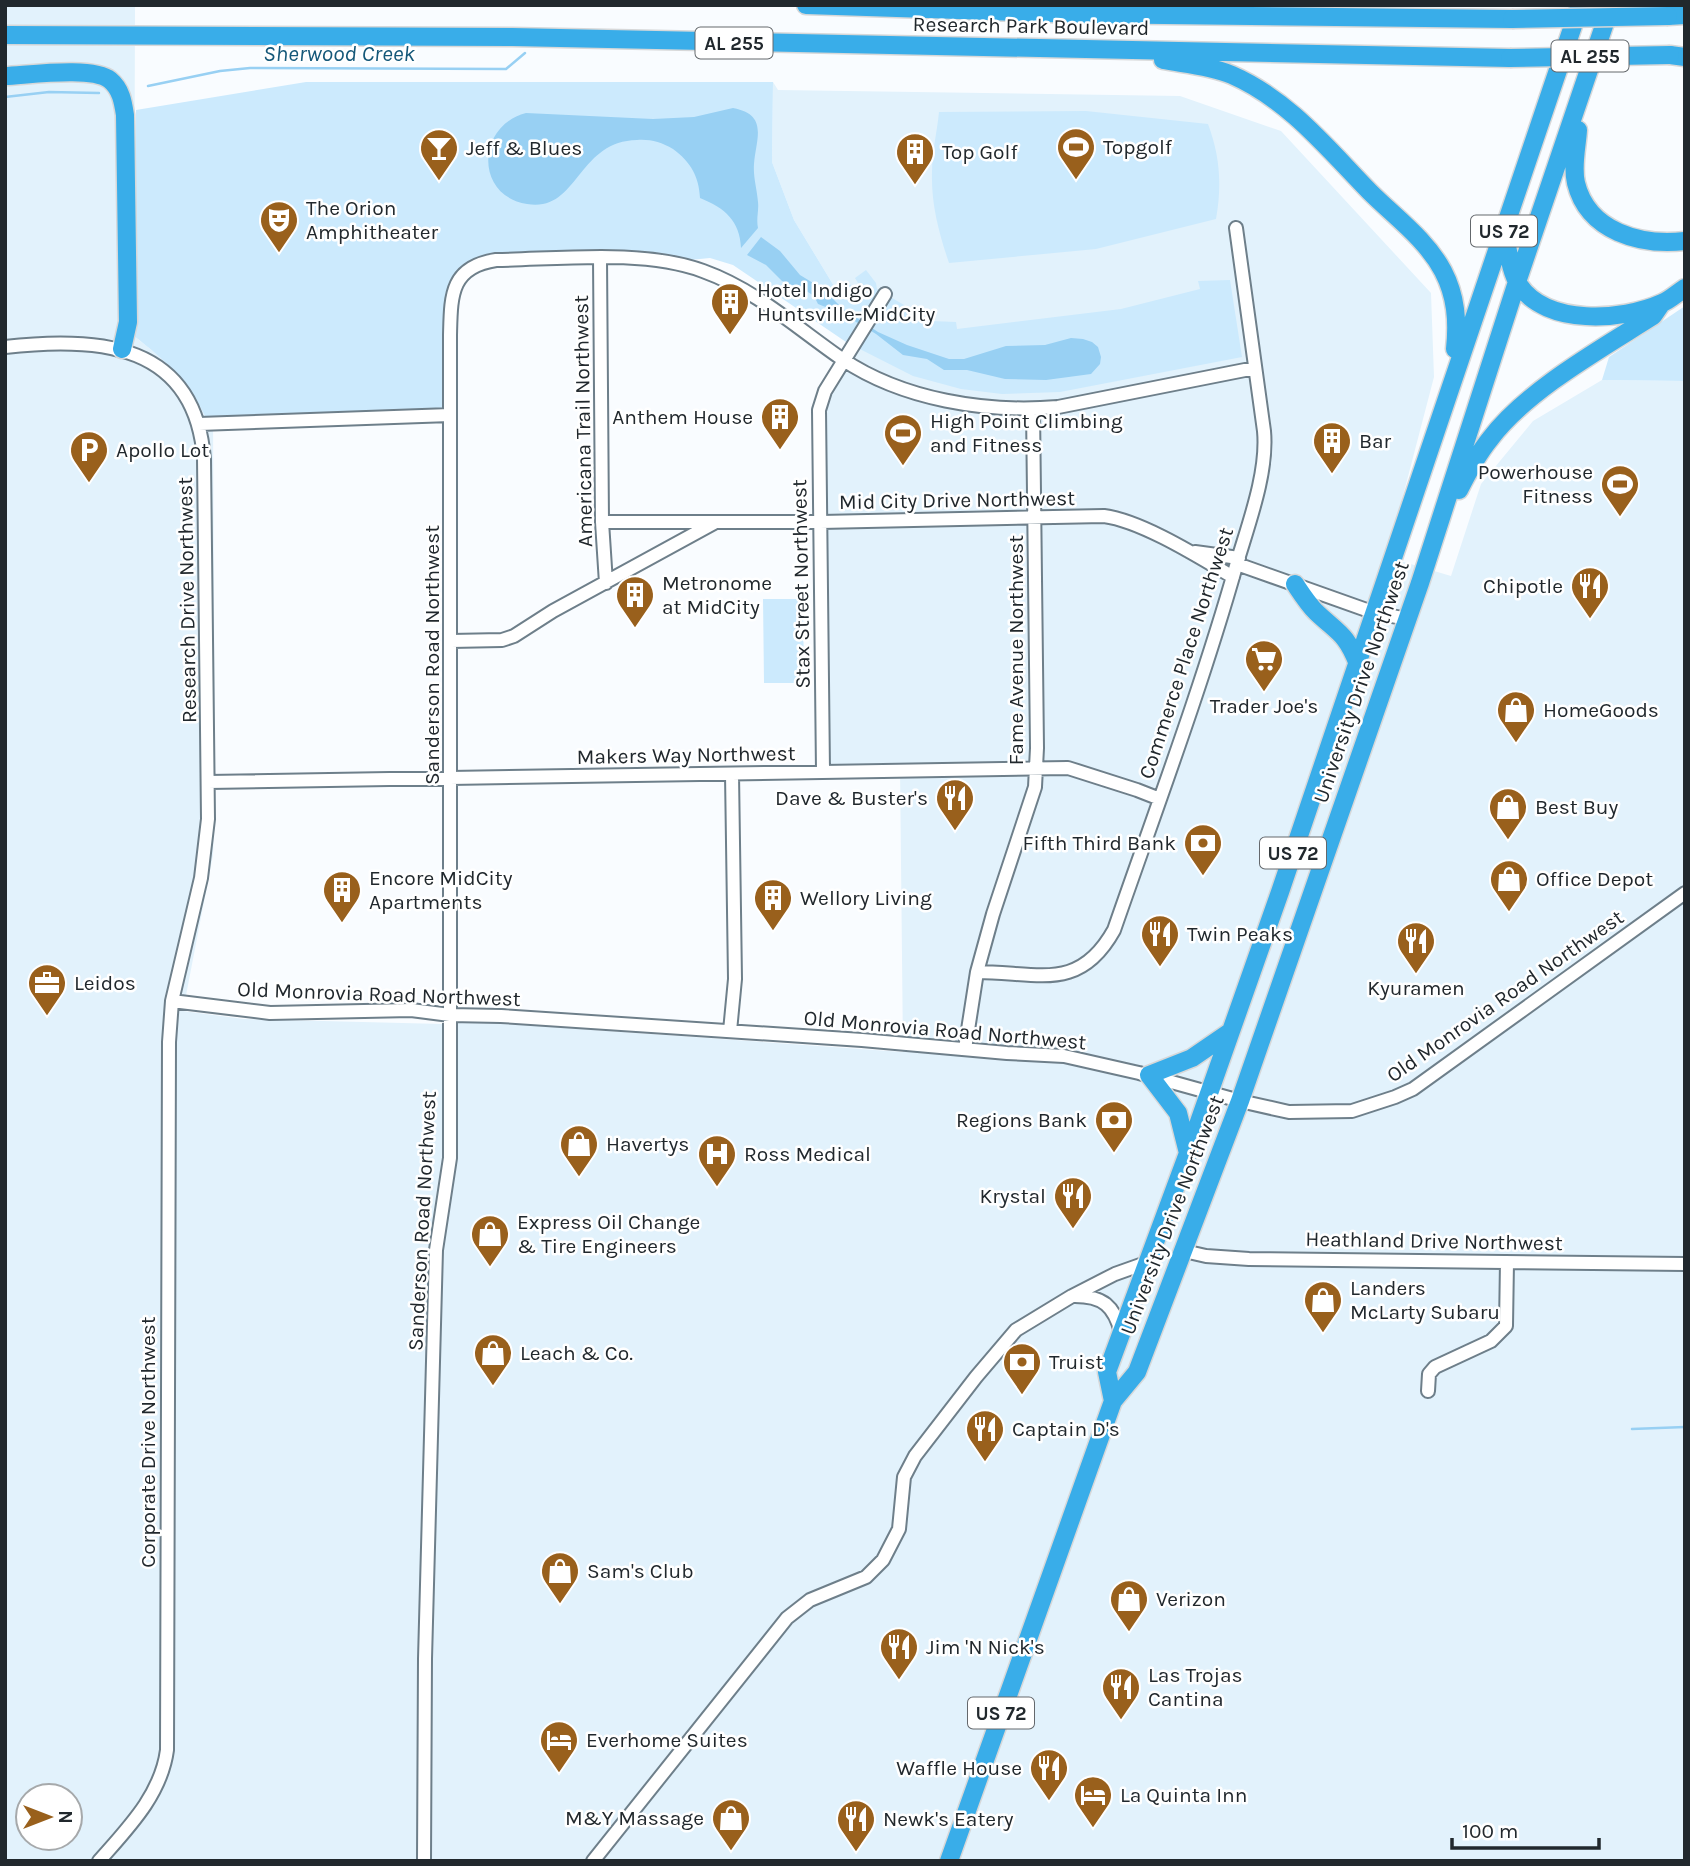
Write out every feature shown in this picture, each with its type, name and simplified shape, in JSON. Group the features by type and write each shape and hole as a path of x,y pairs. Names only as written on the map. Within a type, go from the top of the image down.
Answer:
{"highway":[{"name":"Research Park Boulevard","path":"806,5 1078,14 1512,19"},
{"path":"1078,14 1111,5"},
{"path":"1472,5 1512,19"},
{"name":"University Drive Northwest","path":"1113,1401 1107,1372 1188,1153 1376,612 1456,367 1580,5"},
{"name":"University Drive Northwest","path":"949,1861 1113,1401 1136,1372 1240,1101 1405,626 1611,5"},
{"name":"AL 255","path":"1512,19 1677,16"},
{"name":"Research Park Boulevard","path":"5,35 512,37 1510,58 1680,56"},
{"path":"5,44 84,36"},
{"path":"1115,50 1230,74 1290,110 1325,142 1413,233 1442,269 1455,305 1456,367"},
{"path":"5,76 71,72 102,75 113,82 120,92 125,115 128,322 122,349"},
{"path":"1580,100 1574,163 1576,184 1584,202 1596,218 1624,236 1644,242 1685,241"},
{"path":"1504,232 1517,282 1540,304 1558,312 1580,316 1619,315 1662,303 1685,288"},
{"path":"1437,530 1473,463 1508,418 1575,365 1653,316 1662,303"},
{"path":"1295,584 1314,611 1343,635 1358,664"},
{"path":"1188,1153 1178,1113 1149,1075 1192,1058 1230,1032"}],"street":[{"name":"Commerce Place Northwest","path":"977,972 1048,975 1071,972 1091,962 1105,947 1114,930 1160,799 1236,566 1265,458 1236,228"},
{"name":"Americana Trail Northwest","path":"600,258 602,522 606,583"},
{"name":"Sanderson Road Northwest","path":"424,1861 425,1659 436,1250 450,1158 450,415 451,299 456,284 467,270 481,262 496,260 634,258 687,266 721,278 761,300 844,360 887,381 933,398 987,407 1032,409 1083,403 1255,369"},
{"name":"Stax Street Northwest","path":"823,772 819,410 825,391 885,294"},
{"name":"Research Drive Northwest","path":"5,347 97,344 122,349 146,359 175,383 191,404 199,424 204,459 207,836 172,1001"},
{"name":"Fame Avenue Northwest","path":"965,1049 977,972 1035,787 1032,409"},
{"path":"199,424 450,415"},
{"name":"Mid City Drive Northwest","path":"602,522 821,522 1112,517 1191,552 1376,612 1405,626"},
{"name":"Mid City Drive Northwest","path":"451,641 502,640 513,636 716,522"},
{"name":"Mid City Drive Northwest","path":"1191,552 1236,566"},
{"name":"Makers Way Northwest","path":"208,782 1068,768 1160,799"},
{"path":"730,1031 735,979 732,774"},
{"name":"Old Monrovia Road Northwest","path":"172,1001 270,1013 411,1010 450,1015 730,1031 1064,1056 1289,1112 1352,1111 1413,1089 1685,893"},
{"name":"Corporate Drive Northwest","path":"99,1861 142,1810 156,1787 167,1750 168,1077 172,1001"},
{"name":"Heathland Drive Northwest","path":"1184,1251 1206,1256 1250,1259 1685,1264"},
{"path":"1428,1391 1429,1374 1435,1367 1491,1341 1506,1326 1507,1262"},
{"path":"593,1861 787,1618 810,1600 866,1577 883,1560 899,1529 904,1477 915,1456 1016,1330 1072,1296 1115,1274 1146,1263"},
{"path":"1072,1296 1095,1297 1107,1304 1115,1313 1121,1334"}],"shaded area":[{"path":"5,5 135,5 134,336 174,368 198,401 206,418 213,419 213,855 183,1011 244,1019 442,1024 457,1020 903,1052 900,767 827,767 825,404 842,370 888,296 859,283 852,288 837,291 794,220 772,162 773,82 778,90 1180,96 1281,131 1431,293 1434,377 1387,557 1451,576 1481,484 1533,421 1602,380 1685,381 1685,1861 5,1861"},
{"path":"306,82 773,82 772,162 794,220 837,291 849,283 853,288 858,283 855,278 866,270 876,283 877,289 931,321 956,322 957,329 1121,309 1200,289 1198,281 1230,280 1242,357 1060,392 1002,394 961,389 913,376 846,342 733,265 710,258 669,262 496,260 456,283 450,415 206,418 192,393 175,372 134,336 136,110"},
{"name":"Topgolf","path":"1086,111 1208,124 1219,171 1216,219 1096,249 949,263 936,218 932,184 939,112"},
{"path":"1685,306 1685,381 1602,380 1609,357"},
{"path":"763,599 803,599 804,683 764,683"}],"water":[{"path":"733,108 752,116 758,129 754,169 758,228 741,248 738,230 730,217 717,206 700,198 696,177 685,159 664,144 646,140 617,143 589,163 557,198 544,204 527,204 510,198 498,188 491,175 488,160 491,145 498,132 510,120 526,113 653,119 694,117"},
{"path":"761,237 780,251 800,275 823,289 842,308 878,332 907,345 949,359 964,359 1006,346 1045,345 1071,338 1083,339 1098,347 1100,364 1091,374 1046,380 1005,379 967,370 944,370 927,359 903,355 876,334 843,314 818,304 814,296 782,281 766,265 747,255"}],"waterway":[{"name":"Sherwood Creek","path":"148,86 220,71 250,68 506,69 525,53"},
{"name":"Sherwood Creek","path":"5,97 49,92 99,93"},
{"path":"1632,1429 1685,1427"}],"place":[{"name":"Topgolf","path":"1076,181"},
{"name":"Jeff & Blues","path":"439,182"},
{"name":"Top Golf","path":"915,186"},
{"name":"The Orion Amphitheater","path":"279,254"},
{"name":"Hotel Indigo Huntsville-MidCity","path":"730,336"},
{"name":"Anthem House","path":"780,451"},
{"name":"High Point Climbing and Fitness","path":"903,467"},
{"name":"Bar","path":"1332,475"},
{"name":"Apollo Lot","path":"89,484"},
{"name":"Powerhouse Fitness","path":"1620,518"},
{"name":"Chipotle","path":"1590,620"},
{"name":"Metronome at MidCity","path":"635,629"},
{"name":"Trader Joe's","path":"1264,693"},
{"name":"HomeGoods","path":"1516,744"},
{"name":"Dave & Buster's","path":"955,832"},
{"name":"Best Buy","path":"1508,841"},
{"name":"Fifth Third Bank","path":"1203,877"},
{"name":"Office Depot","path":"1509,913"},
{"name":"Encore MidCity Apartments","path":"342,924"},
{"name":"Wellory Living","path":"773,932"},
{"name":"Twin Peaks","path":"1160,968"},
{"name":"Kyuramen","path":"1416,975"},
{"name":"Leidos","path":"47,1017"},
{"name":"Regions Bank","path":"1114,1154"},
{"name":"Havertys","path":"579,1178"},
{"name":"Ross Medical","path":"717,1188"},
{"name":"Krystal","path":"1073,1230"},
{"name":"Express Oil Change & Tire Engineers","path":"490,1268"},
{"name":"Landers McLarty Subaru","path":"1323,1334"},
{"name":"Leach & Co.","path":"493,1387"},
{"name":"Truist","path":"1022,1396"},
{"name":"Captain D's","path":"985,1463"},
{"name":"Sam's Club","path":"560,1605"},
{"name":"Verizon","path":"1129,1633"},
{"name":"Jim 'N Nick's","path":"899,1681"},
{"name":"Las Trojas Cantina","path":"1121,1721"},
{"name":"Everhome Suites","path":"559,1774"},
{"name":"Waffle House","path":"1049,1802"},
{"name":"La Quinta Inn","path":"1093,1829"},
{"name":"M&Y Massage","path":"731,1852"},
{"name":"Newk's Eatery","path":"856,1853"}]}
